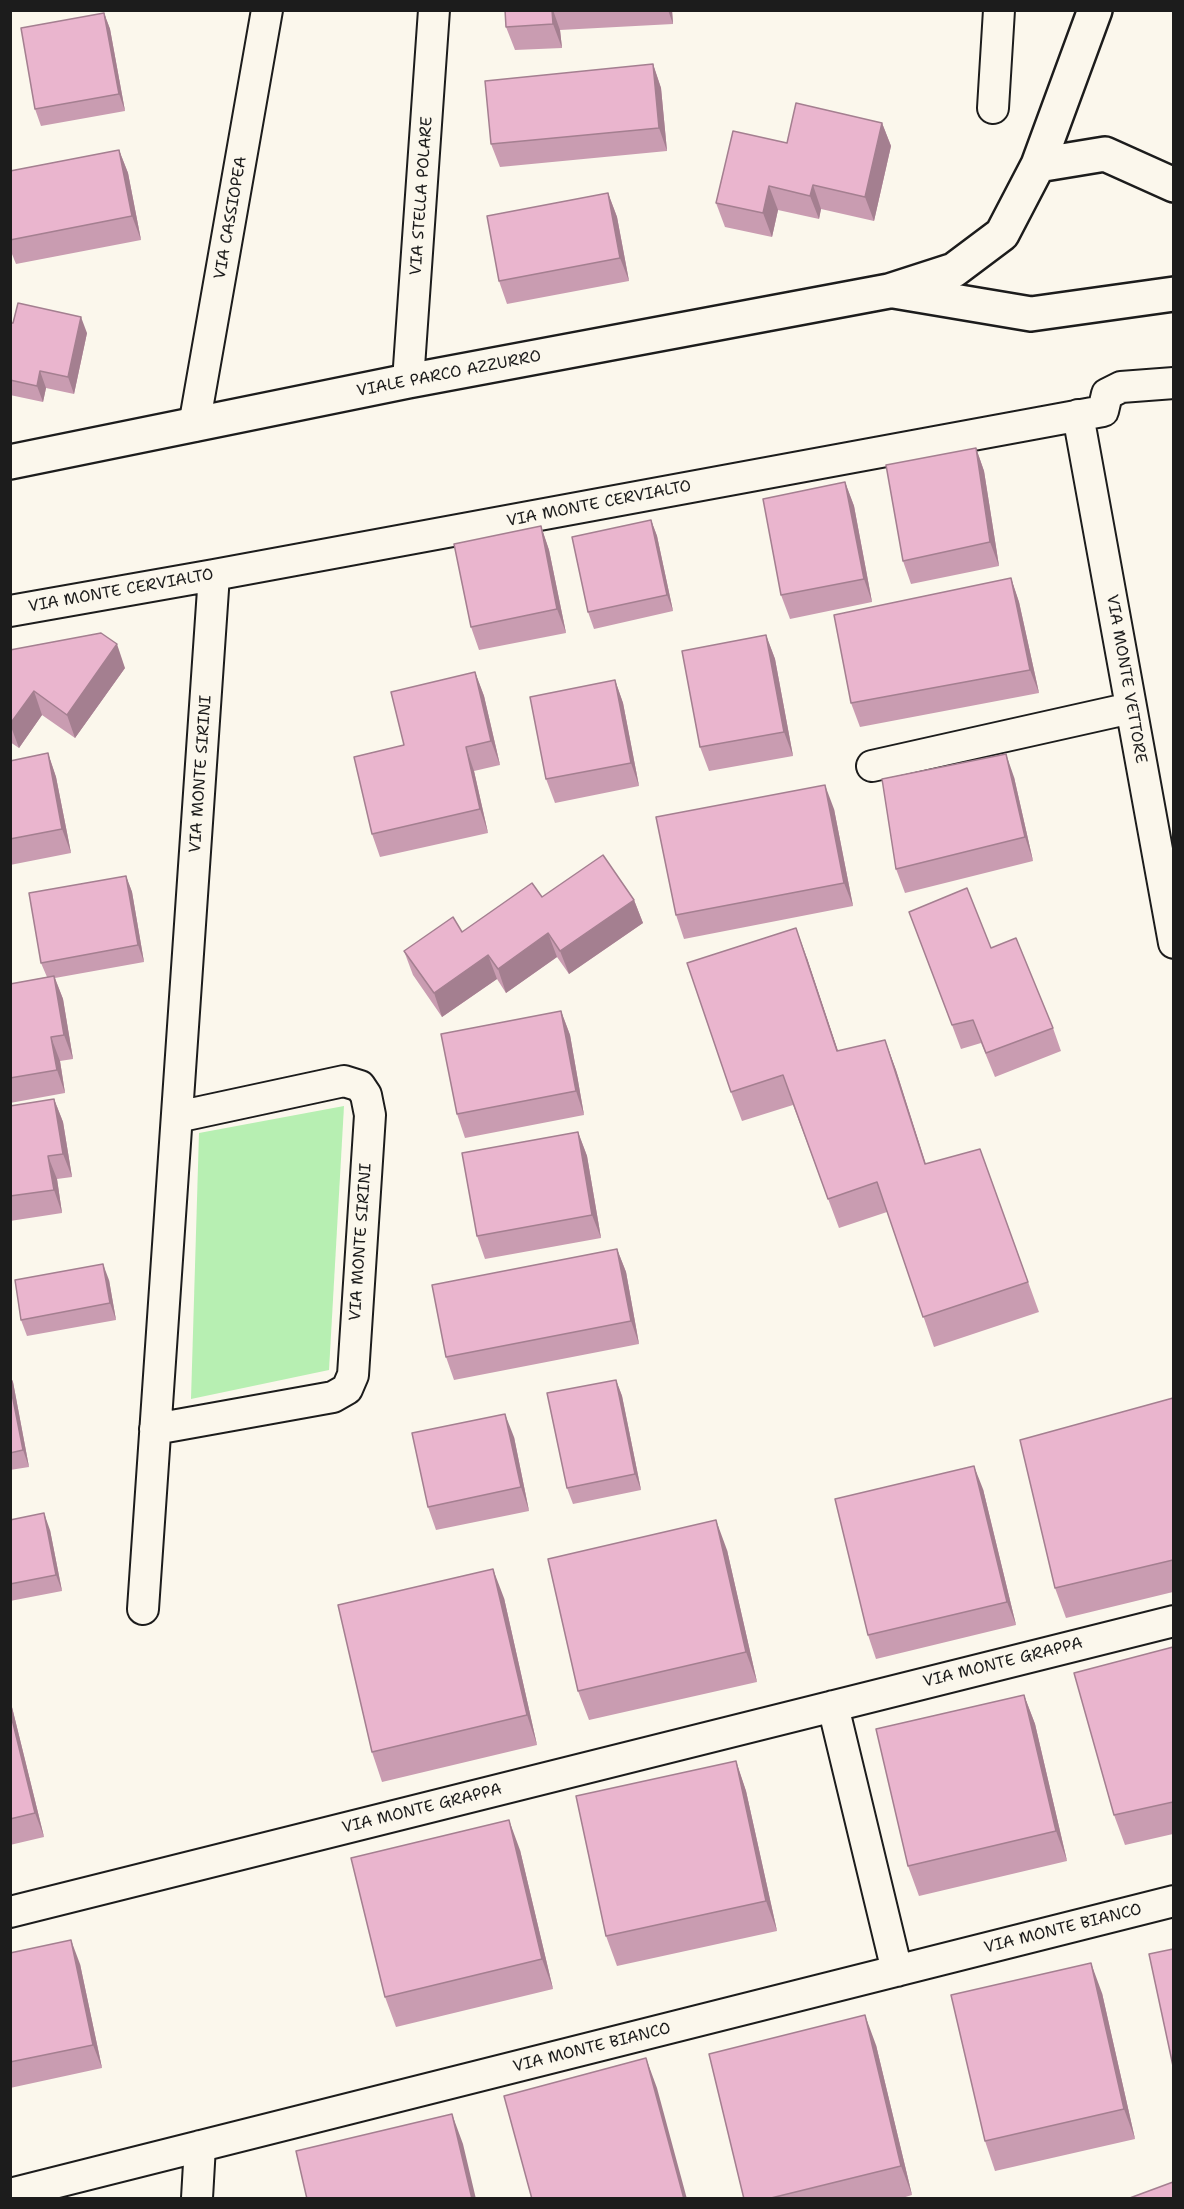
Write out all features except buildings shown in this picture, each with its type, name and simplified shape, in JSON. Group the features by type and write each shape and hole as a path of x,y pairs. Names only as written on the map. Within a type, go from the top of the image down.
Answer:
{"street":[{"name":"VIA CASSIOPEA","path":"194,426 267,10"},
{"name":"VIA STELLA POLARE","path":"408,381 434,10"},
{"path":"993,108 999,10"},
{"path":"889,291 954,270 1002,234 1038,165 1095,10"},
{"path":"1038,165 1105,154 1173,185"},
{"name":"VIALE PARCO AZZURRO","path":"10,462 408,381 889,291"},
{"path":"889,291 1031,314 1173,294"},
{"name":"VIA MONTE CERVIALTO","path":"10,611 1078,416 1103,411 1107,394 1121,387 1173,383"},
{"name":"VIA MONTE VETTORE","path":"1078,416 1173,943"},
{"name":"VIA MONTE SIRINI","path":"143,1609 214,575"},
{"path":"872,766 1131,708"},
{"name":"VIA MONTE SIRINI","path":"155,1429 333,1397 347,1389 353,1375 370,1115 366,1095 360,1086 344,1081 177,1117"},
{"name":"VIA MONTE GRAPPA","path":"10,1912 1173,1621"},
{"path":"833,1706 897,1971"},
{"name":"VIA MONTE BIANCO","path":"10,2194 1173,1901"},
{"path":"197,2199 200,2146"}],"green space":[{"path":"344,1106 329,1370 191,1399 199,1133"}]}
